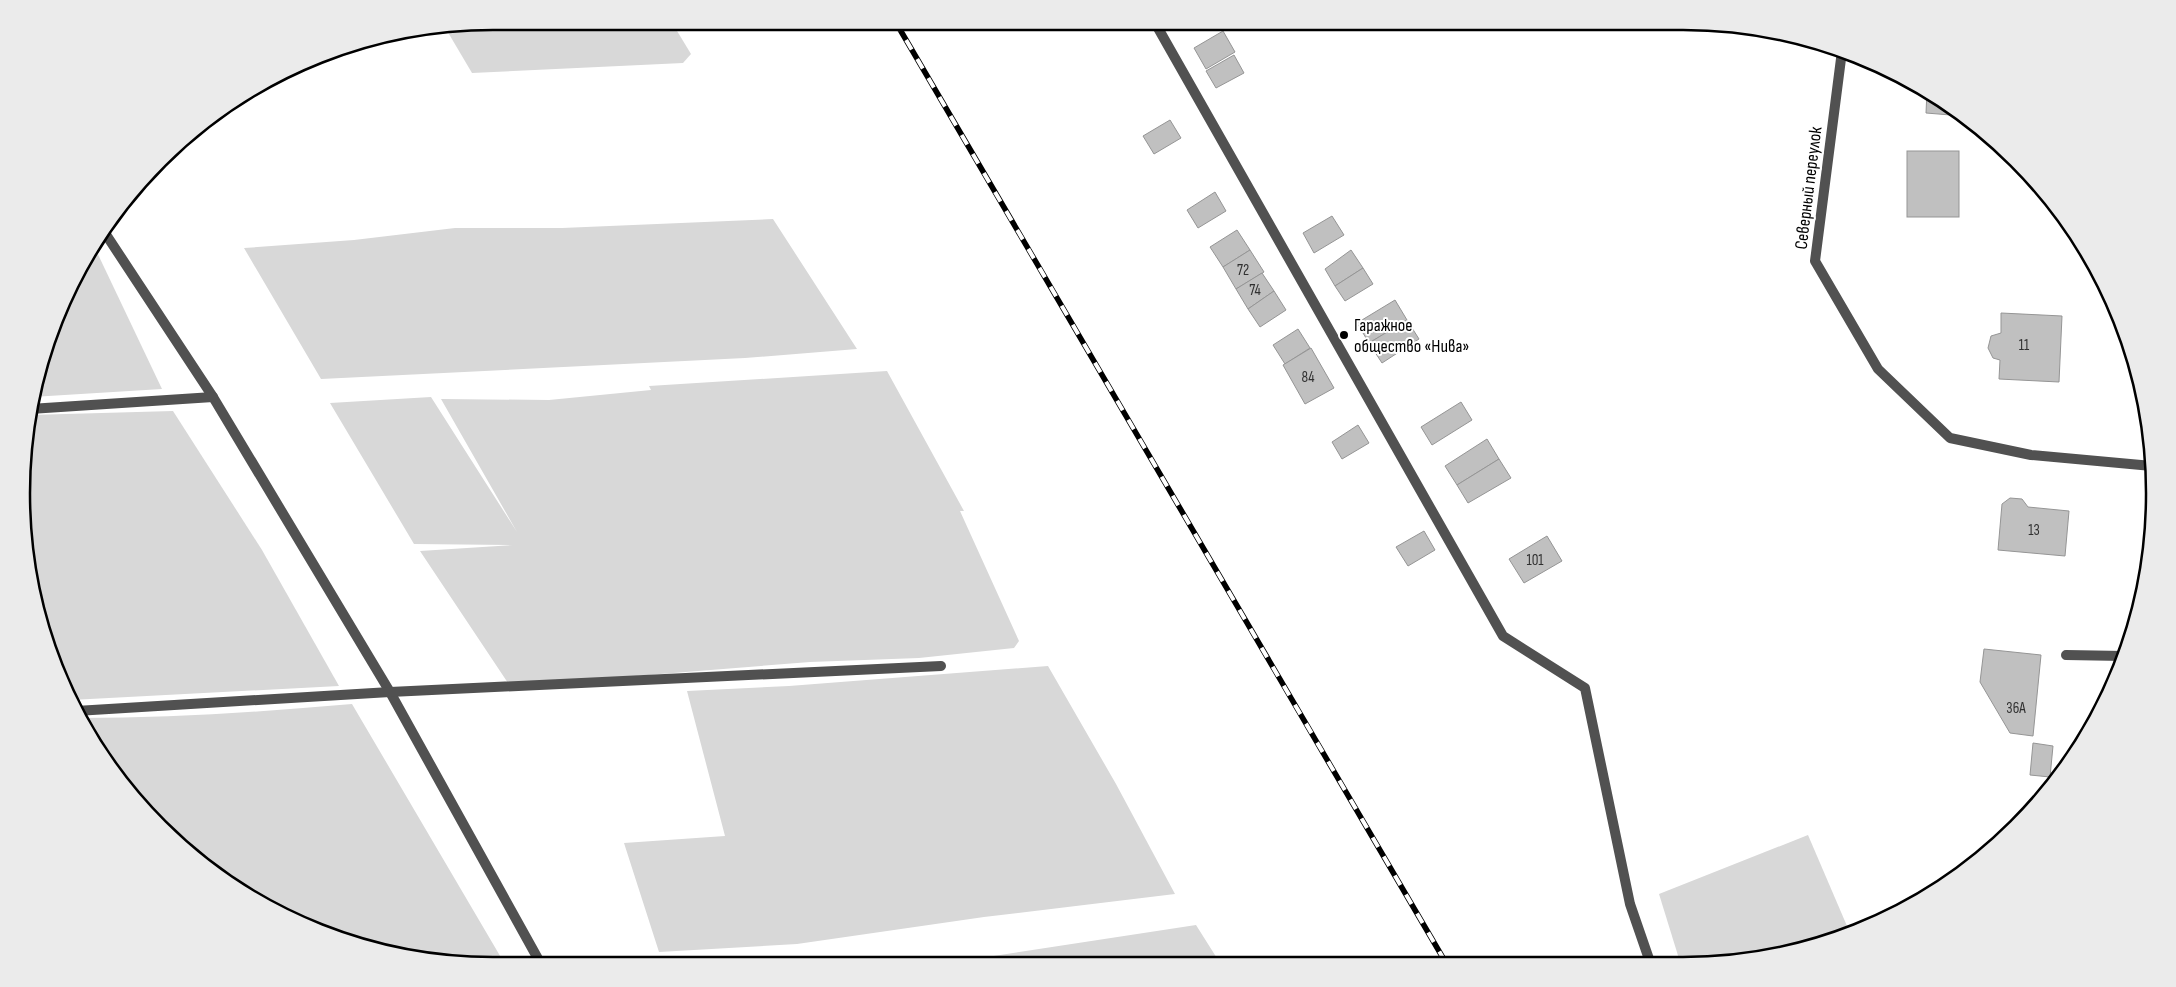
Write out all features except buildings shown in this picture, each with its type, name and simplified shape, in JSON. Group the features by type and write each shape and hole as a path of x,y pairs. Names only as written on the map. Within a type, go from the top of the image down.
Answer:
{"street":[{"path":"1159,30 1503,636 1585,688 1630,904 1648,957"},
{"name":"Северный переулок","path":"1841,58 1815,261 1878,369 1950,438 2031,455 2145,465"},
{"path":"108,237 213,397 390,692 537,957"},
{"path":"38,408 213,397"},
{"path":"2066,655 2116,656"},
{"path":"84,711 390,692 940,666"}],"shaded area":[{"path":"494,30 676,30 691,54 683,63 472,73 448,32"},
{"path":"773,219 857,349 745,358 321,379 244,248 354,240 455,228 562,228"},
{"path":"97,253 162,389 41,396 65,316"},
{"path":"887,371 964,511 960,511 1019,641 1014,648 919,658 810,662 510,686 420,551 513,545 414,544 330,403 431,397 517,532 441,399 549,400 651,390 649,386"},
{"path":"173,411 262,550 339,686 78,700 65,671 46,613 34,554 30,494 31,463 37,415"},
{"path":"1048,666 1116,784 1175,894 984,917 797,944 659,952 624,843 725,836 687,691 789,686"},
{"path":"352,704 501,957 433,953 374,941 316,922 262,895 211,861 166,821 126,776 88,718 148,717 284,710"},
{"path":"1808,835 1847,926 1773,948 1713,956 1678,957 1659,894"},
{"path":"1196,925 1216,957 987,957"}],"railway":[{"path":"900,30 1442,957"}],"place":[{"name":"Гаражное общество «Нива»","path":"1344,335"}]}
